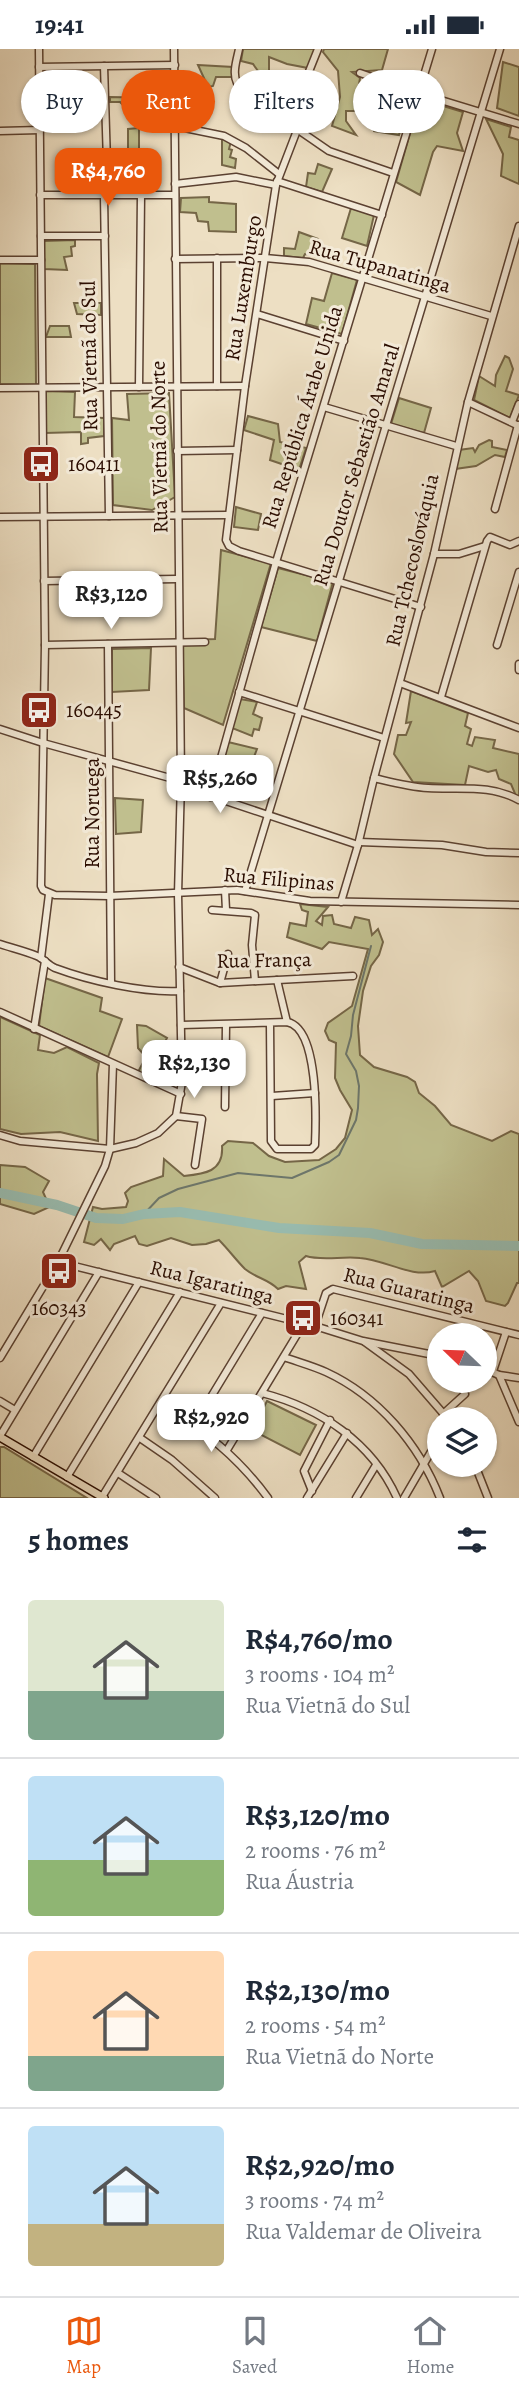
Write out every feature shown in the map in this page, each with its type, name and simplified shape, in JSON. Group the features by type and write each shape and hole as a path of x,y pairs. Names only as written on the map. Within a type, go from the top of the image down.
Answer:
{"main road":[{"path":"0,1436 103,1498"}],"street":[{"path":"39,49 39,70"},
{"name":"Rua Vietnã do Norte","path":"174,49 175,70"},
{"path":"236,70 238,49"},
{"name":"Rua Luxemburgo","path":"309,70 318,49"},
{"name":"Rua República Árabe Unida","path":"425,70 432,49"},
{"name":"Rua Doutor Sebastião Amaral","path":"245,891 500,49"},
{"path":"39,67 175,65"},
{"name":"Rua Vietnã do Sul","path":"104,66 109,516"},
{"path":"445,101 519,124"},
{"path":"0,131 21,130"},
{"path":"34,1029 49,894 41,886 45,645 40,133"},
{"name":"Rua Vietnã do Norte","path":"175,133 179,515 177,579 181,784 178,894 181,1094 176,1116"},
{"path":"215,133 224,135 246,148 277,180"},
{"name":"Rua Luxemburgo","path":"276,562 232,548 226,540 277,180 295,133"},
{"path":"305,133 329,151 393,173"},
{"name":"Rua República Árabe Unida","path":"210,797 276,562 406,133"},
{"path":"175,184 236,177 277,180 382,215"},
{"path":"40,195 175,195"},
{"path":"139,387 141,195"},
{"name":"Rua Tchecoslováquia","path":"341,902 421,607 456,446 491,316 519,226"},
{"path":"41,236 104,236"},
{"path":"217,258 217,386"},
{"name":"Rua Tupanatinga","path":"175,259 265,258 309,262 491,316"},
{"path":"0,260 41,260"},
{"path":"257,314 344,341"},
{"path":"0,388 246,386"},
{"path":"468,402 516,425"},
{"path":"495,509 519,404"},
{"path":"324,407 456,446"},
{"path":"177,451 237,450"},
{"path":"0,517 228,515"},
{"path":"441,697 485,546 491,537 510,545 519,541"},
{"path":"434,554 459,554 485,546"},
{"path":"276,562 421,607"},
{"path":"497,645 519,572"},
{"path":"44,581 177,579"},
{"path":"45,645 205,642"},
{"name":"Rua Noruega","path":"108,644 111,983"},
{"path":"400,683 519,727"},
{"path":"239,692 384,738"},
{"path":"0,729 181,784 268,817 358,844 442,845 486,852 519,853"},
{"path":"374,778 418,787 488,789 519,800"},
{"path":"225,890 226,910"},
{"name":"Rua Filipinas","path":"49,894 109,896 225,890 310,901 519,905"},
{"path":"212,910 255,915 252,945 255,981"},
{"path":"0,944 43,959 62,970 111,983 160,992 180,991"},
{"path":"220,983 228,954"},
{"name":"Rua França","path":"179,967 220,983 353,976"},
{"path":"277,980 287,1022"},
{"path":"0,1013 181,1094"},
{"path":"181,1025 287,1022 296,1025 303,1035 311,1061 315,1093 313,1148 308,1150 277,1149 271,1141 270,1024"},
{"path":"225,1107 226,1025"},
{"path":"0,1358 58,1262 100,1177 110,1149 113,1064"},
{"path":"272,1096 315,1093"},
{"path":"0,1135 20,1141 110,1149 148,1139 176,1116 202,1119 195,1165"},
{"name":"Rua Igaratinga","path":"58,1262 304,1323 363,1341 427,1354"},
{"path":"0,1436 99,1272"},
{"path":"33,1457 139,1282"},
{"name":"Rua Guaratinga","path":"315,1326 326,1293 333,1289 519,1335"},
{"path":"67,1477 124,1388 180,1292"},
{"path":"103,1498 221,1303"},
{"path":"194,1425 262,1313"},
{"path":"227,1450 304,1323"},
{"path":"497,1369 506,1332"},
{"path":"363,1341 409,1374 437,1407"},
{"path":"285,1357 324,1371 364,1394 397,1426 424,1465 440,1498"},
{"path":"497,1373 519,1378"},
{"path":"497,1375 519,1422"},
{"path":"262,1393 314,1411 347,1433 376,1465 392,1486 397,1498"},
{"path":"454,1407 464,1393"},
{"path":"0,1401 15,1410"},
{"path":"160,1404 227,1450 268,1498"},
{"path":"312,1491 304,1471 330,1420"},
{"path":"307,1498 347,1433"},
{"path":"140,1438 172,1460 215,1498"},
{"path":"404,1498 427,1460"},
{"path":"356,1498 376,1465"},
{"path":"118,1473 156,1498"},
{"path":"480,1477 488,1498"}],"shaded area":[{"path":"243,49 315,49 308,68 269,57 269,70 257,70 253,64 241,61"},
{"path":"324,49 388,49 382,70 352,72 353,111 346,111 346,121 356,135 339,129 339,70 323,52"},
{"path":"503,62 519,67 519,116 497,108"},
{"path":"198,65 233,67 233,70 229,70 229,77 216,77 215,80 215,70 200,70"},
{"path":"110,97 121,97 121,103 110,102"},
{"path":"445,107 463,112 457,133 463,151 437,146 420,195 396,182 410,133 445,133"},
{"path":"486,119 511,127 509,137 519,140 519,184 501,176 503,154"},
{"path":"128,133 139,133 139,156 128,156"},
{"path":"222,138 231,141 230,157 236,159 235,168 222,165"},
{"path":"318,164 332,169 322,192 306,187 308,173 315,174"},
{"path":"209,197 209,202 236,204 236,232 209,231 208,222 198,221 196,213 180,212 181,198"},
{"path":"351,208 374,215 367,246 342,238"},
{"path":"299,232 318,239 314,255 305,254 303,258 284,256 284,248 295,249"},
{"path":"75,240 75,246 71,247 72,256 64,257 67,270 44,269 44,241"},
{"path":"0,263 35,264 36,385 0,384"},
{"path":"332,273 357,280 342,334 306,324 312,298 324,301"},
{"path":"74,303 101,303 101,315 77,314"},
{"path":"50,326 69,326 71,337 46,337"},
{"path":"505,356 509,358 513,369 506,391 519,395 510,418 474,400 479,376 495,386 496,375"},
{"path":"45,391 75,392 74,417 104,418 104,436 88,438 88,443 81,444 81,432 45,433"},
{"path":"169,393 175,497 152,510 113,505 112,418 129,420 127,394"},
{"path":"399,398 431,408 424,433 391,424"},
{"path":"248,416 278,424 280,442 306,448 299,470 270,460 274,440 244,430"},
{"path":"492,441 492,447 507,450 505,457 495,455 476,466 455,469 459,450 473,448 475,452 479,445"},
{"path":"236,507 261,514 258,530 234,527"},
{"path":"221,550 271,563 223,725 184,708 182,640 215,639"},
{"path":"278,568 333,582 317,641 261,627"},
{"path":"151,648 149,690 112,692 112,649"},
{"path":"411,691 468,713 465,726 471,729 467,744 472,746 475,737 495,740 493,748 519,754 519,797 511,784 499,779 496,770 488,772 469,766 465,785 413,782 394,754 398,735 406,735 411,722 406,723"},
{"path":"240,699 257,702 253,714 262,718 259,730 254,729 252,736 232,728"},
{"path":"228,742 257,749 246,778 274,786 269,795 223,780 225,772 221,771"},
{"path":"115,798 143,800 141,832 116,834"},
{"path":"300,904 328,907 316,921 322,925 323,916 332,915 334,924 351,928 355,917 369,920 372,935 378,929 383,942 363,991 358,1026 360,1055 374,1067 415,1082 419,1093 435,1106 451,1125 492,1141 511,1131 519,1134 519,1283 505,1306 486,1301 478,1281 469,1271 442,1287 435,1271 417,1272 370,1259 306,1256 299,1262 306,1289 286,1286 278,1289 245,1269 219,1240 192,1245 171,1238 147,1246 139,1244 135,1236 114,1244 110,1250 101,1239 94,1245 84,1242 93,1207 126,1207 128,1201 125,1193 131,1187 163,1176 164,1159 184,1176 211,1170 220,1161 222,1146 228,1141 253,1143 269,1156 285,1162 319,1160 336,1149 345,1138 352,1110 335,1078 336,1043 329,1040 325,1031 328,1023 352,1006 368,949 329,942 322,949 287,937 290,923 306,926 308,912 302,910"},
{"path":"45,978 102,998 100,1011 122,1019 108,1057 39,1026"},
{"path":"0,1017 40,1035 38,1050 54,1053 67,1047 99,1063 98,1141 60,1132 21,1134 0,1129"},
{"path":"137,1025 146,1026 167,1038 160,1051 156,1079 138,1072 146,1057 138,1048"},
{"path":"0,1165 25,1167 49,1181 43,1192 47,1201 58,1202 90,1214 58,1203 34,1214 0,1204"},
{"path":"267,1401 316,1425 300,1455 252,1430"},
{"path":"0,1447 4,1447 87,1498 0,1498"}],"waterway":[{"path":"144,1214 159,1198 178,1189 238,1173 292,1178 339,1155 356,1120 358,1108 359,1086 356,1071 346,1054 371,946"},
{"path":"0,1193 57,1205 96,1218 123,1219 144,1214 180,1212 279,1228 370,1233 422,1244 519,1246"}],"place":[{"name":"160411","path":"41,464"},
{"name":"160445","path":"39,710"},
{"name":"160343","path":"59,1271"},
{"name":"160341","path":"303,1318"}]}
